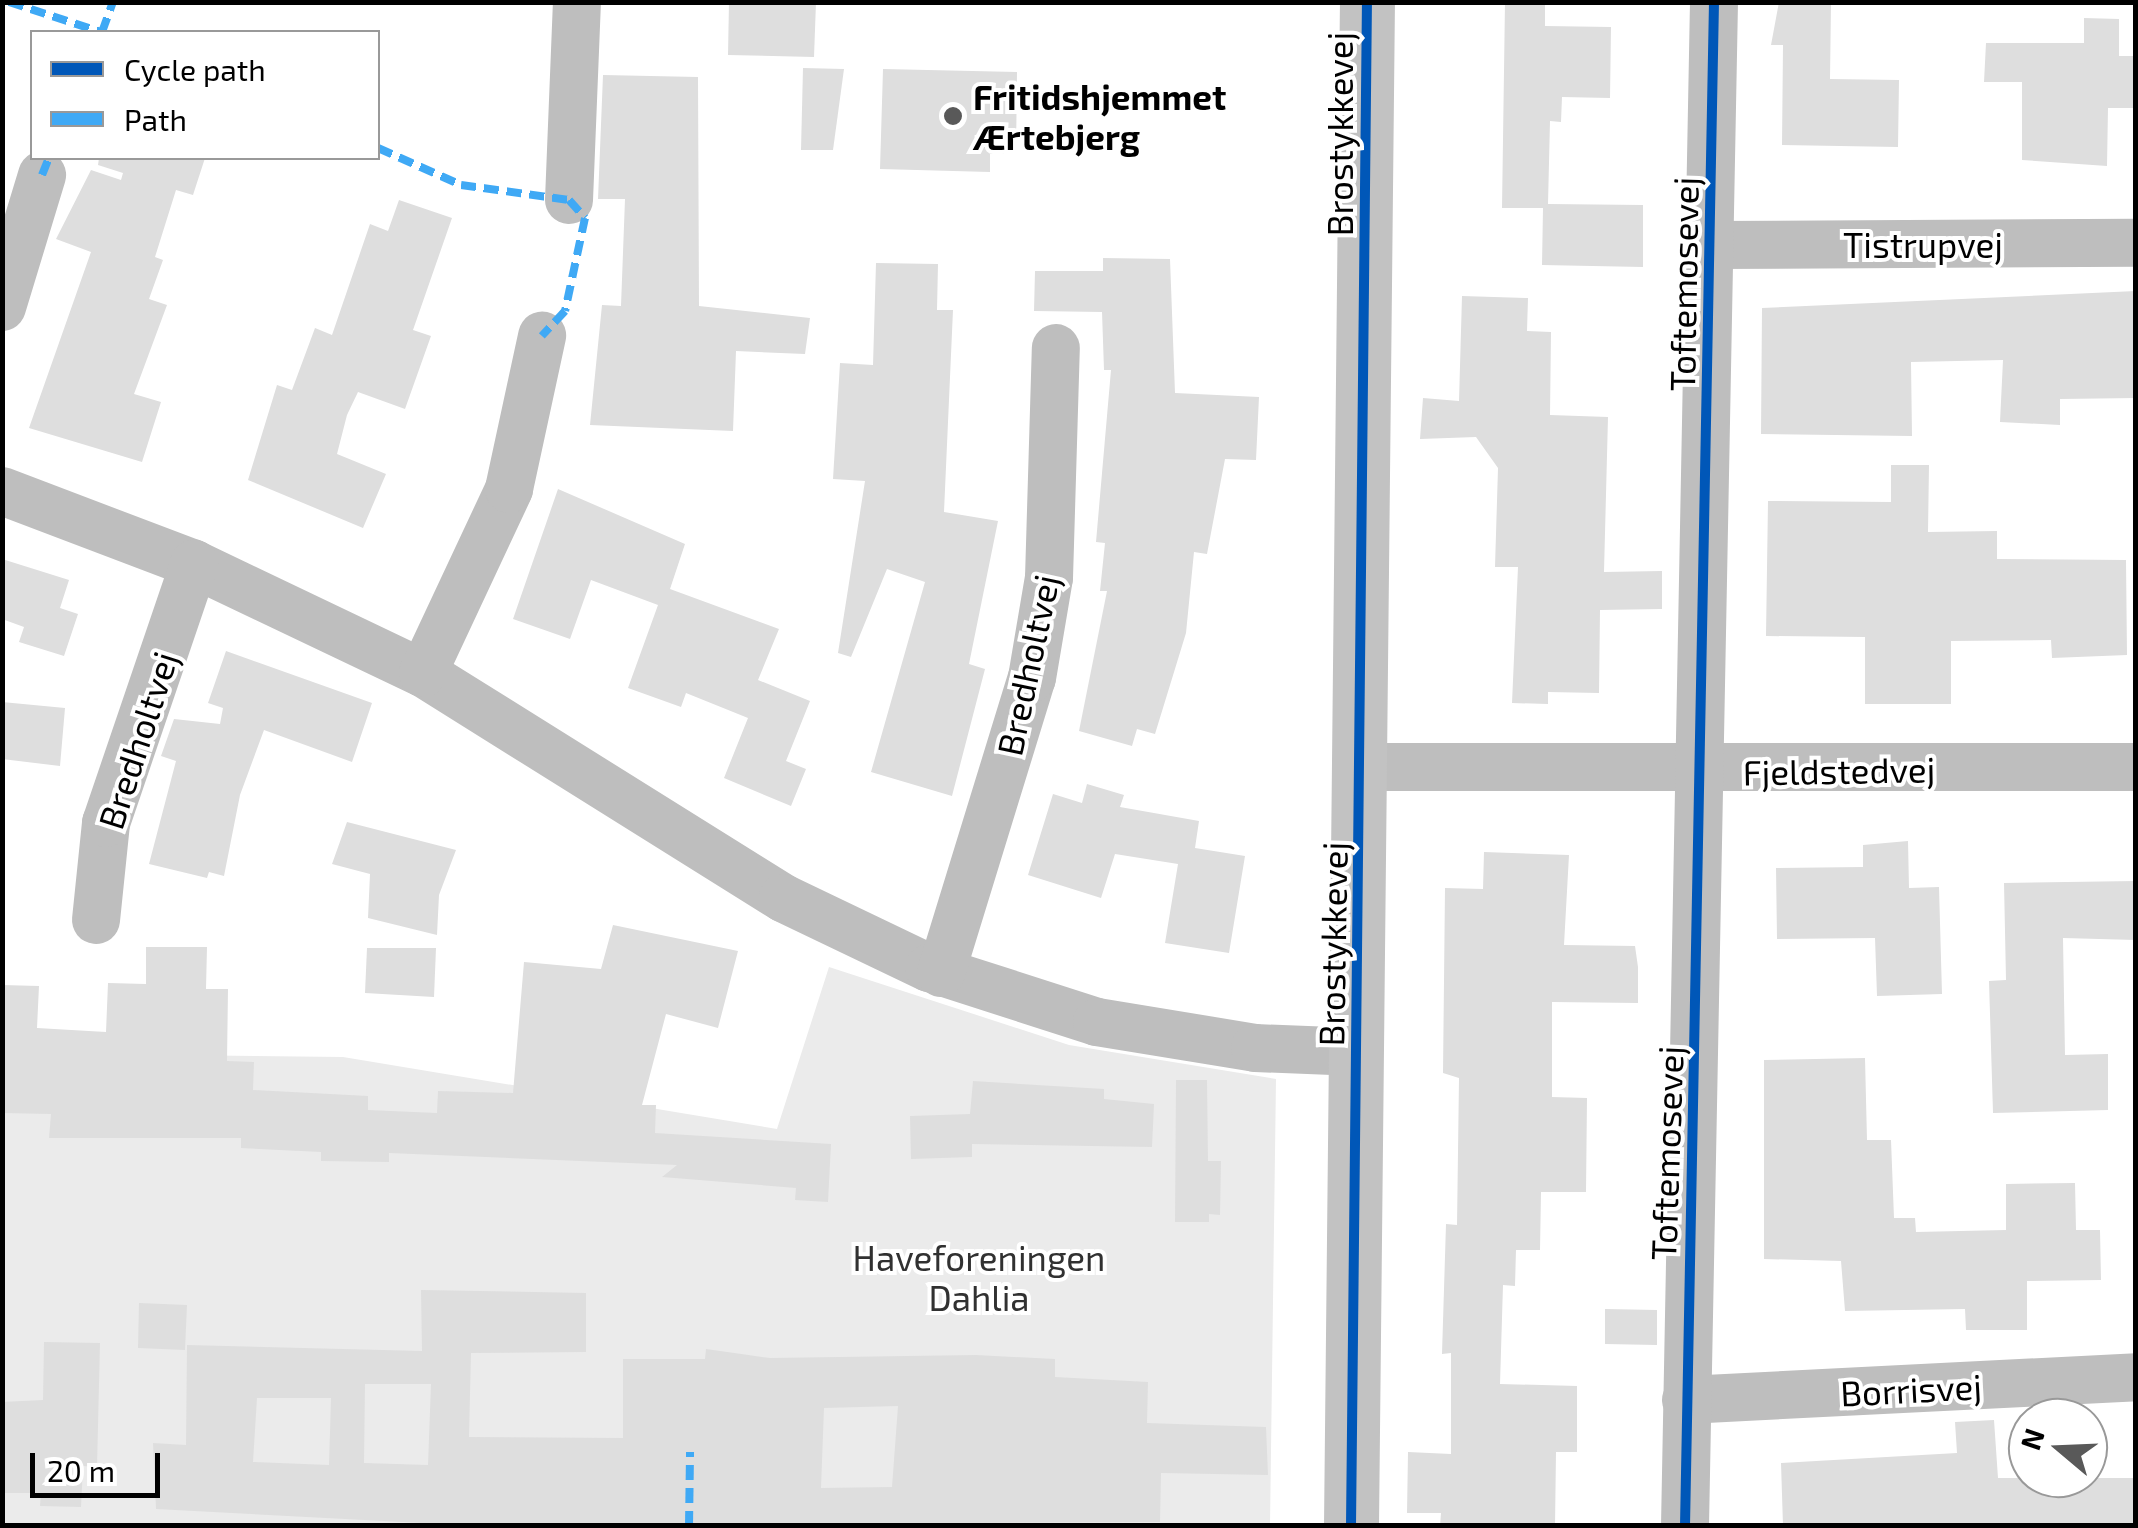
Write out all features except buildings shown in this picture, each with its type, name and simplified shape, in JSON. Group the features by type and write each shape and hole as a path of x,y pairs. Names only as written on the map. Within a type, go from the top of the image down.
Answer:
{"street":[{"path":"569,200 576,2"},
{"name":"Brostykkevej","path":"1352,1526 1363,767 1367,2"},
{"name":"Toftemosevej","path":"1686,1526 1686,1400 1706,771 1714,2"},
{"path":"2,307 42,175"},
{"name":"Tistrupvej","path":"1711,245 2136,243"},
{"path":"423,674 509,490 542,336"},
{"name":"Bredholtvej","path":"942,973 1032,678 1050,578 1056,348"},
{"path":"2,491 194,564 423,674 782,898 942,973 1097,1022 1255,1048 1358,1052"},
{"name":"Bredholtvej","path":"96,920 106,822 194,564"},
{"name":"Fjeldstedvej","path":"1363,767 1706,771 2136,767"},
{"name":"Borrisvej","path":"1686,1400 2136,1378"}],"green space":[{"name":"Haveforeningen Dahlia","path":"829,967 1069,1045 1276,1079 1270,1525 3,1526 3,1053 343,1057 777,1129"}],"marked path":[{"path":"9,2 95,30"},
{"path":"103,30 113,2"},
{"path":"380,149 461,185 569,200 585,218 565,311 542,336"},
{"path":"42,175 48,160"},
{"path":"689,1526 690,1452"}],"cycle path":[{"path":"1351,1526 1367,2"},
{"path":"1685,1526 1714,2"}],"place":[{"name":"Fritidshjemmet Ærtebjerg","path":"953,116"}]}
